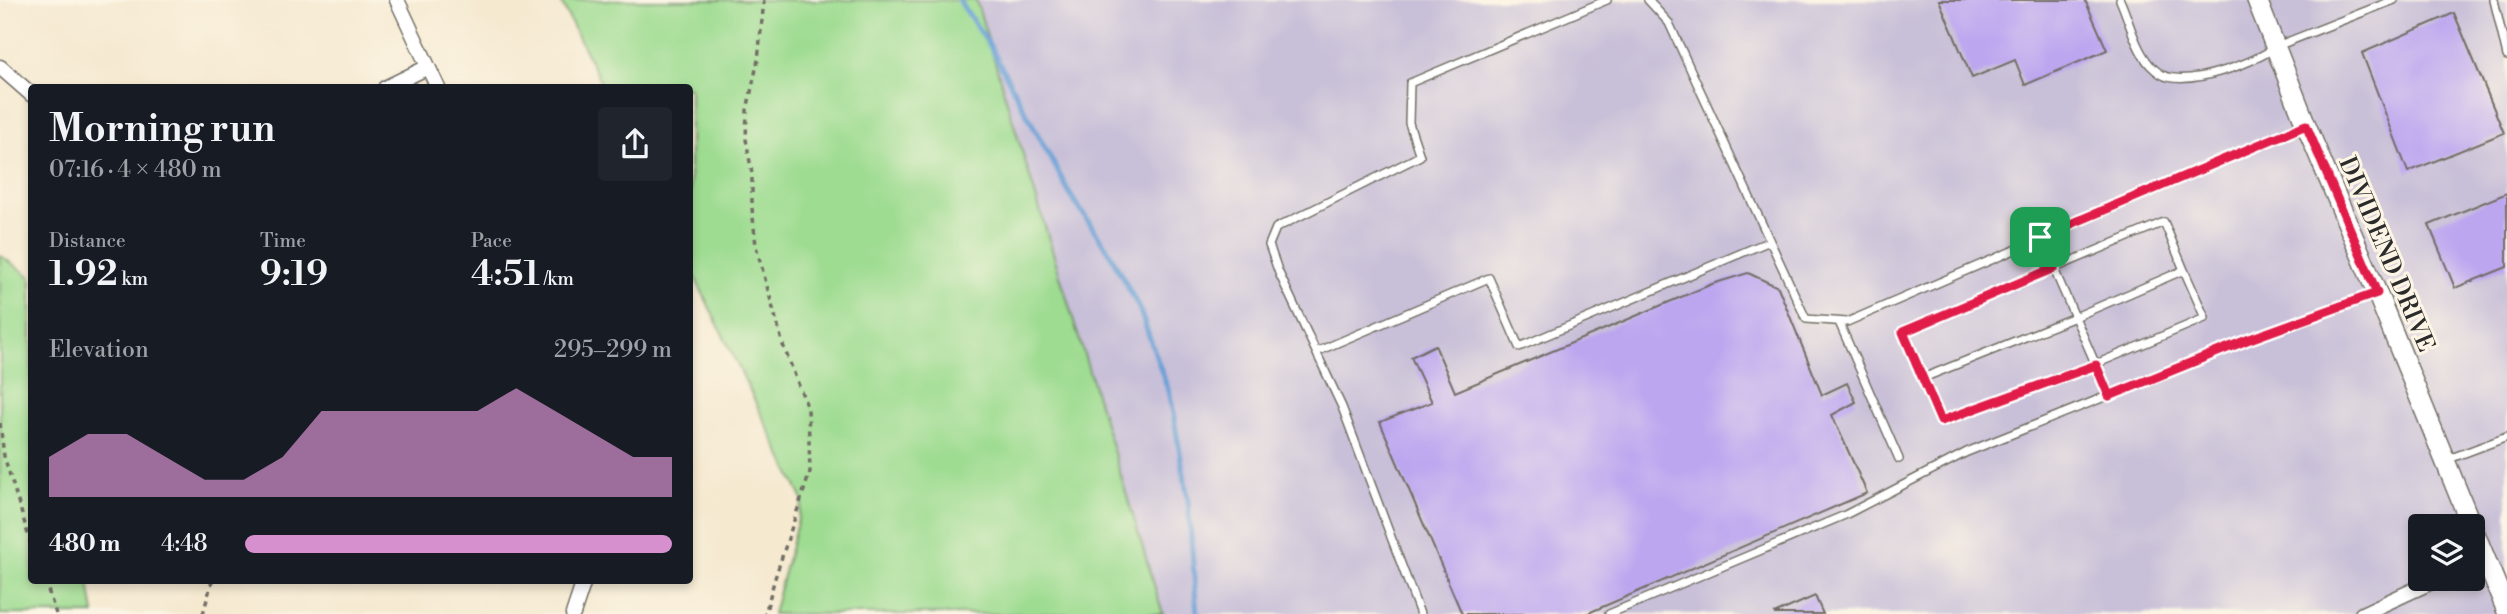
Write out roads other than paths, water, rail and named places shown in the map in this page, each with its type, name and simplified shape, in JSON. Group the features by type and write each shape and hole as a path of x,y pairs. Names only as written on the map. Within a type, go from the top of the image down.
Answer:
{"street":[{"path":"397,0 436,84"},
{"name":"DIVIDEND DRIVE","path":"2257,0 2466,514"},
{"path":"0,67 28,92"},
{"path":"393,84 428,67"},
{"name":"DIVIDEND DRIVE","path":"2485,572 2507,611"},
{"path":"573,614 583,584"},
{"path":"2362,614 2412,591"}],"lane":[{"path":"1420,614 1342,407 1279,273 1269,245 1276,228 1420,156 1409,123 1410,83 1607,0"},
{"path":"1648,0 1670,23 1806,319 1847,322 2306,125"},
{"path":"2120,0 2143,55 2151,66 2166,77 2219,72 2262,57 2277,46 2394,0"},
{"path":"2494,0 2507,56"},
{"path":"2164,222 2206,318 2096,365 1941,421 1903,332 2054,268 2164,222"},
{"path":"2040,237 2109,396"},
{"path":"1316,352 1489,278 1519,347 1770,241"},
{"path":"1923,378 2184,270"},
{"path":"1609,614 1845,515 1967,452 2247,340 2377,293"},
{"path":"1839,321 1899,459"},
{"path":"2445,460 2507,437"}],"waterway":[{"path":"959,0 990,46 1071,196 1108,250 1139,308 1170,395 1188,499 1197,614"}]}
